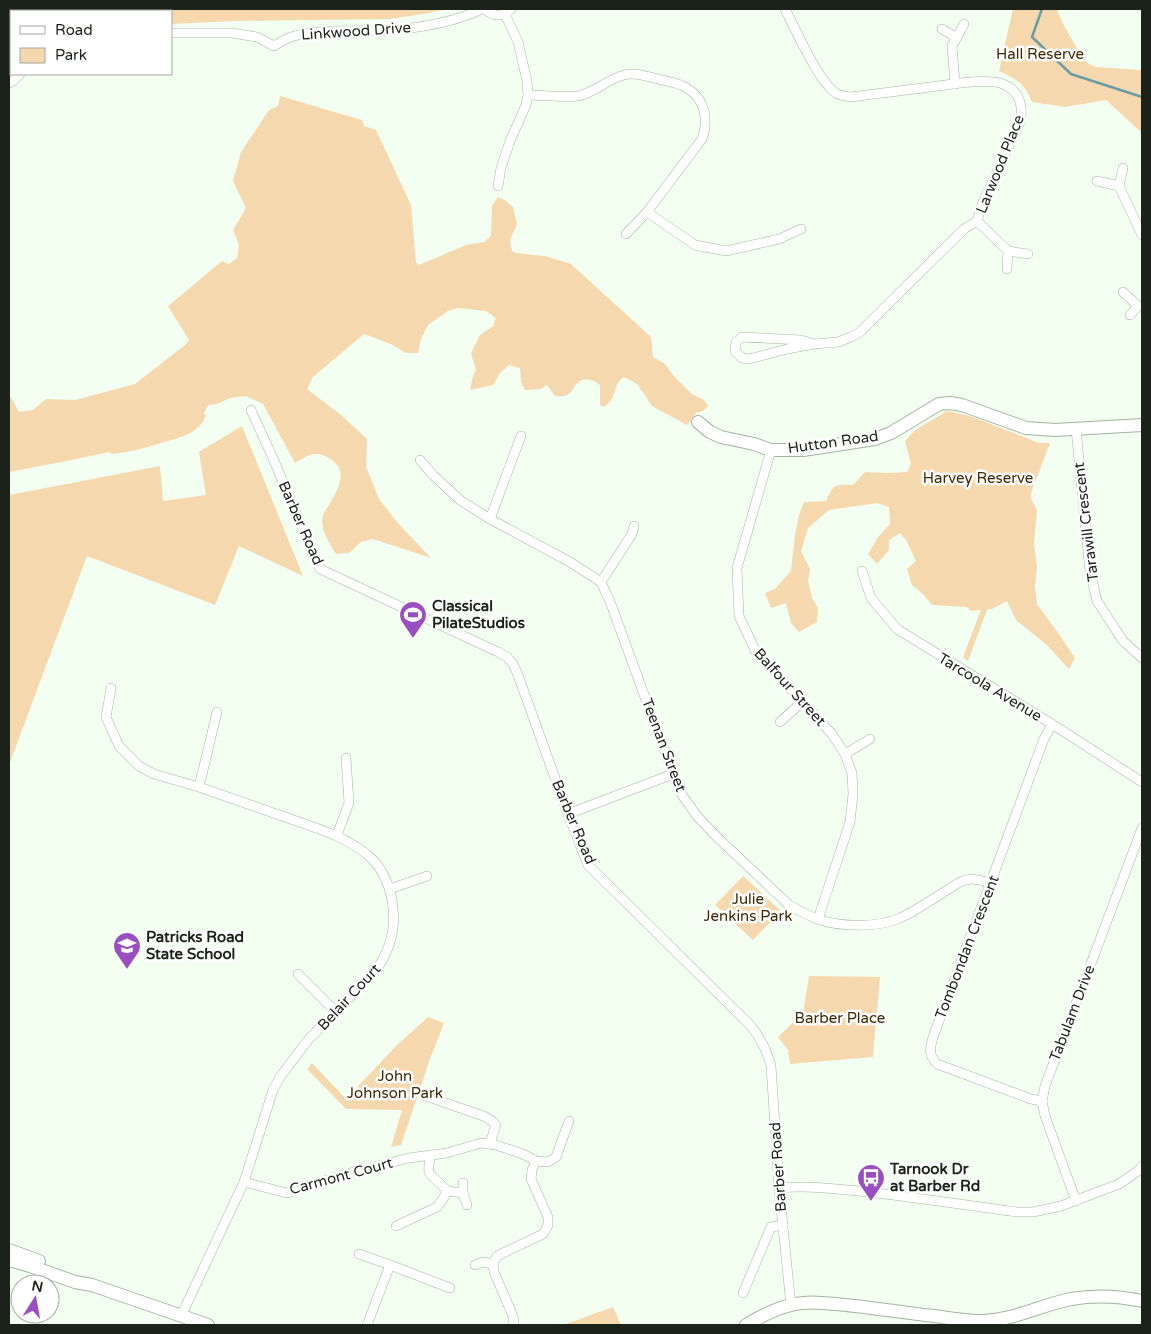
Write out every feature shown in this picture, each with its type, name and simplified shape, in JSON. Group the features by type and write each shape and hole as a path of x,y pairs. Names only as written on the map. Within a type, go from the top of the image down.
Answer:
{"street":[{"path":"484,9 496,15 508,11 518,42 527,81 528,95 526,105 510,141 501,168 498,186"},
{"name":"Linkwood Drive","path":"172,33 232,33 256,38 274,46 293,36 315,32 390,30 432,25 468,16 484,9"},
{"name":"Larwood Place","path":"785,9 819,75 836,94 851,97 955,84 987,82 1008,86 1022,104 1020,122 983,202 977,221 964,229 860,332 852,338 838,342 787,349 748,359 742,358 735,351 736,342 742,336 801,340 814,344"},
{"path":"955,84 952,46 964,24"},
{"path":"942,29 957,38"},
{"path":"528,95 584,95 624,75 634,74 687,87 697,96 703,108 706,121 702,139 647,212 626,234"},
{"path":"9,83 19,75"},
{"path":"1122,168 1119,186 1142,234"},
{"path":"1097,181 1119,186"},
{"path":"647,212 695,245 726,251 779,239 801,229"},
{"path":"977,221 1008,251 1028,254"},
{"path":"1007,269 1008,251"},
{"path":"1123,292 1140,304 1130,315"},
{"name":"Hutton Road","path":"698,422 710,432 721,437 754,444 771,450 803,450 875,438 891,433 939,404 950,403 962,405 1026,428 1055,430 1142,425"},
{"name":"Barber Road","path":"251,410 320,569 507,657 518,675 588,865 762,1039 771,1066 779,1188 792,1304"},
{"name":"Tarawill Crescent","path":"1076,429 1090,572 1097,600 1124,641 1142,658"},
{"path":"490,519 521,436"},
{"name":"Balfour Street","path":"771,450 738,568 739,616 755,650 832,734 845,754 852,773 854,794 850,822 818,919"},
{"path":"420,460 460,500 490,519 570,562 601,582 632,534 634,526"},
{"name":"Tarcoola Avenue","path":"862,571 872,598 897,629 1052,724 1142,782"},
{"name":"Teenan Street","path":"601,582 611,604 682,795 716,836 789,905 818,919 841,924 882,924 898,919 967,879 974,878 991,883"},
{"name":"Belair Court","path":"111,688 106,717 119,746 139,766 154,774 199,787 337,835 372,859 390,889 393,908 393,930 383,961 374,973 308,1040 280,1077 270,1100 244,1182 181,1316"},
{"path":"780,722 802,702"},
{"path":"199,787 217,712"},
{"name":"Tombondan Crescent","path":"1042,1101 1031,1099 937,1064 932,1058 930,1048 1044,739 1052,724"},
{"path":"845,754 870,739"},
{"path":"337,835 349,803 346,758"},
{"path":"568,814 673,774"},
{"name":"Tabulam Drive","path":"1076,1201 1045,1116 1042,1101 1045,1086 1142,828"},
{"path":"390,889 427,876"},
{"path":"298,974 336,1012"},
{"path":"426,1096 486,1117 496,1125 490,1143 523,1154 536,1161 548,1162 556,1157 569,1121"},
{"name":"Carmont Court","path":"244,1182 287,1194 346,1174 409,1158 447,1153 481,1143 490,1143"},
{"path":"430,1155 430,1175 443,1185 447,1191"},
{"path":"513,1320 494,1272 493,1264 497,1256 543,1234 548,1225 548,1217 530,1179 536,1161"},
{"path":"779,1188 820,1187 1017,1212 1033,1212 1061,1206 1119,1184 1142,1166"},
{"path":"463,1183 463,1192 467,1205"},
{"path":"447,1191 463,1192"},
{"path":"396,1226 438,1207 447,1191"},
{"path":"743,1293 771,1227 783,1225"},
{"path":"9,1250 77,1275 92,1284 208,1325"},
{"path":"360,1254 450,1288"},
{"path":"9,1260 75,1282 92,1284"},
{"path":"474,1266 483,1262 493,1264"},
{"path":"368,1325 390,1265"},
{"path":"746,1325 764,1315 792,1304 835,1304 983,1323 1012,1317 1070,1299 1101,1296 1130,1298 1142,1301"}],"green space":[{"path":"10,9 17,9 10,10 9,58"},
{"path":"448,9 390,19 234,21 172,24 172,10 38,10"},
{"name":"Hall Reserve","path":"1013,9 1057,9 1062,22 1084,61 1095,67 1142,70 1142,133 1106,100 1065,107 1032,102 1026,90 1019,82 999,71"},
{"path":"280,96 362,120 364,126 376,130 411,205 416,262 419,265 466,245 484,242 491,236 492,206 498,197 505,200 513,207 517,224 510,240 512,251 545,256 571,264 651,337 653,357 665,364 692,394 704,400 708,406 703,411 696,413 687,425 652,406 637,384 624,377 620,380 612,399 604,407 600,405 600,385 592,380 586,379 576,384 569,394 555,396 547,385 541,389 525,390 521,382 520,368 509,365 500,373 493,385 470,390 476,370 471,353 480,335 493,326 496,318 486,311 458,308 448,311 428,325 421,339 418,353 406,353 391,344 364,334 313,377 307,389 341,415 367,439 366,467 379,499 397,522 431,558 373,539 361,542 349,553 336,554 328,542 322,519 339,485 340,473 338,467 327,457 318,454 307,456 295,463 263,404 246,396 230,398 217,404 208,405 204,413 206,416 202,423 192,432 181,437 131,451 112,454 109,452 9,472 9,394 19,412 33,410 46,399 75,400 135,384 189,340 168,306 222,261 229,264 237,258 239,245 233,230 246,208 233,181 241,152 269,110 278,106"},
{"name":"Harvey Reserve","path":"947,411 970,416 1039,443 1050,443 1031,493 1031,499 1037,510 1034,543 1037,567 1035,587 1037,604 1075,658 1069,669 1047,645 1016,620 1007,601 987,610 968,661 963,657 981,610 971,611 967,607 932,605 912,585 907,569 916,561 906,540 900,533 889,540 889,550 877,564 868,554 878,537 890,524 889,507 877,503 829,510 808,528 801,551 810,569 808,581 812,598 818,608 817,622 799,632 791,623 786,603 771,608 765,593 775,589 791,571 795,535 804,502 826,501 835,486 853,485 865,472 907,472 911,464 905,441 914,431"},
{"path":"242,426 303,576 239,546 215,605 87,556 9,765 9,495 160,466 163,501 206,495 199,452"},
{"name":"Julie Jenkins Park","path":"743,876 781,911 753,940 715,905"},
{"name":"Barber Place","path":"809,976 880,977 873,1057 790,1064 788,1050 778,1037 803,1013"},
{"name":"John Johnson Park","path":"428,1017 444,1023 401,1145 391,1147 402,1110 346,1109 307,1069 312,1063 346,1099 396,1046"},
{"path":"613,1307 621,1325 563,1325"}],"waterway":[{"path":"1042,9 1032,37 1071,74 1142,97"}],"place":[{"name":"Classical PilateStudios","path":"413,639"},
{"name":"Patricks Road State School","path":"127,970"},
{"name":"Tarnook Dr at Barber Rd","path":"871,1202"}]}
